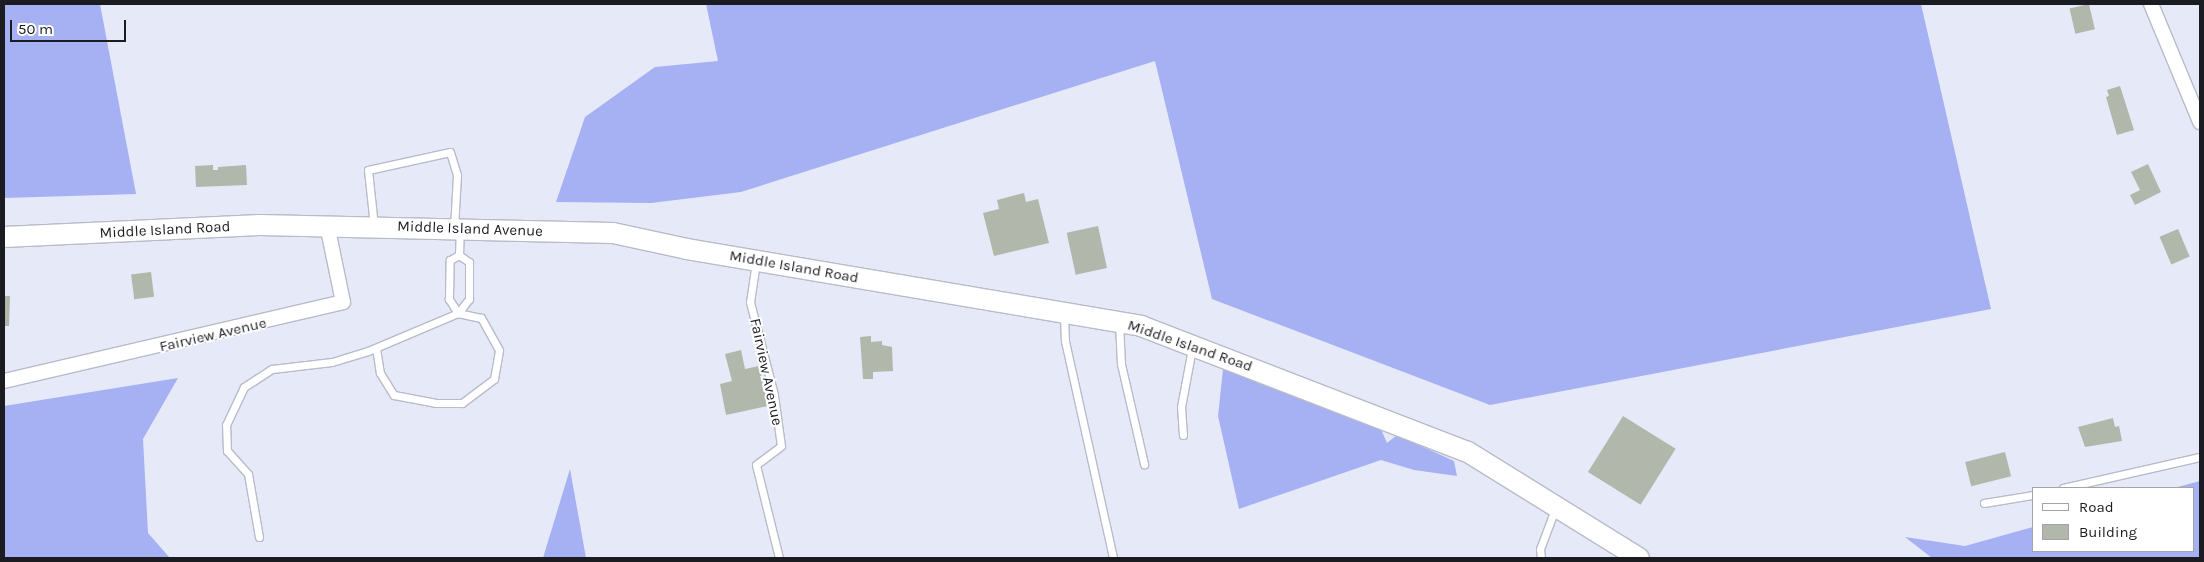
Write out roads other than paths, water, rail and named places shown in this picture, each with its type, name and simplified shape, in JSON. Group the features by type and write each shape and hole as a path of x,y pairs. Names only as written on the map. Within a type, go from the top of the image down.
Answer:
{"street":[{"path":"2151,4 2200,122"},
{"name":"Middle Island Avenue","path":"327,225 613,233"},
{"name":"Middle Island Road","path":"4,237 327,225"},
{"name":"Fairview Avenue","path":"4,381 343,302 327,225"},
{"name":"Middle Island Road","path":"613,233 756,261 1142,326 1468,452 1638,558"}],"lane":[{"path":"374,226 368,170 450,152 457,175 459,255"},
{"path":"259,537 248,474 227,451 226,425 244,387 272,369 332,362 376,348 458,313 469,299 469,262 459,255"},
{"path":"376,348 380,374 394,395 436,403 462,403 494,379 499,350 481,318 458,313 449,299 450,260 459,255"},
{"name":"Fairview Avenue","path":"756,261 750,302 774,395 781,446 756,465 779,558"},
{"path":"1064,313 1065,341 1113,558"},
{"path":"1119,322 1121,364 1144,464"},
{"path":"1183,435 1182,407 1193,346"},
{"path":"2067,487 2200,457"},
{"path":"1984,504 2032,495"},
{"path":"1541,558 1540,549 1556,506"}]}
